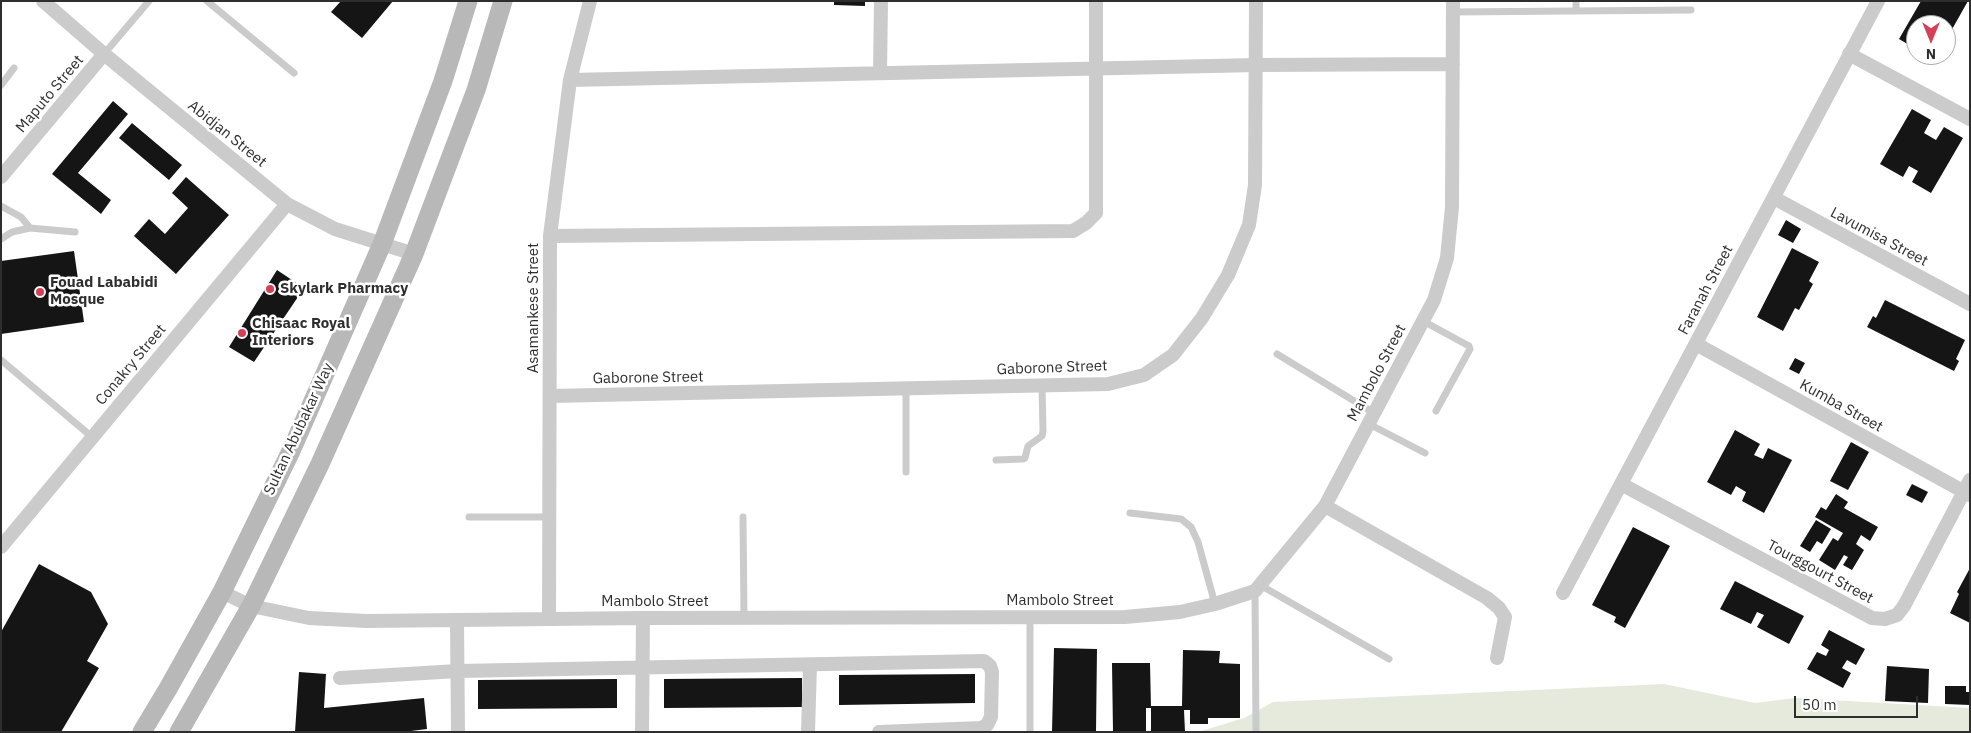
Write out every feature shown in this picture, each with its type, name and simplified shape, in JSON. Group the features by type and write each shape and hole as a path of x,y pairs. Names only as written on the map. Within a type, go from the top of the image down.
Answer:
{"main road":[{"name":"Sultan Abubakar Way","path":"142,732 222,592 291,451 382,244 443,81 468,1"},
{"path":"179,732 251,606 320,464 414,254 476,90 503,1"}],"street":[{"name":"Abidjan Street","path":"43,1 104,54 287,204 335,229 414,254"},
{"name":"Asamankese Street","path":"548,619 550,236 570,80 590,1"},
{"path":"880,73 881,1"},
{"path":"550,236 1073,230 1086,223 1096,213 1096,1"},
{"name":"Gaborone Street","path":"550,396 1108,384 1144,375 1174,355 1202,318 1228,274 1249,225 1255,185 1256,1"},
{"name":"Faranah Street","path":"1563,593 1878,1"},
{"name":"Mambolo Street","path":"222,592 251,606 309,618 366,621 457,621 643,618 1125,617 1180,612 1215,604 1258,588 1325,506 1434,300 1447,258 1452,207 1453,6"},
{"name":"Maputo Street","path":"1,178 104,54"},
{"path":"1849,54 1970,119"},
{"path":"570,80 1256,65 1453,64"},
{"name":"Lavumisa Street","path":"1774,198 1970,304"},
{"name":"Conakry Street","path":"1,547 287,204"},
{"name":"Kumba Street","path":"1696,344 1968,489"},
{"name":"Tourggourt Street","path":"1622,484 1872,618 1885,619 1896,615 1904,606 1968,489"},
{"path":"1325,506 1487,598 1499,608 1505,617 1497,658"},
{"path":"642,732 643,618"},
{"path":"457,621 458,732"},
{"path":"340,678 458,671 984,661 990,666 992,672 991,717 987,725 981,728 879,732"},
{"path":"808,732 810,665"}],"lane":[{"path":"104,54 149,1"},
{"path":"207,1 294,73"},
{"path":"1576,1 1576,11"},
{"path":"1453,6 1576,11 1691,10"},
{"path":"1,85 14,68"},
{"path":"1,206 21,217 30,228"},
{"path":"1,239 12,232 30,228 75,232"},
{"path":"1423,321 1469,346 1470,349 1436,411"},
{"path":"1277,354 1424,453"},
{"path":"1,360 92,438"},
{"path":"996,460 1026,458 1028,446 1042,436 1042,386"},
{"path":"906,388 906,472"},
{"path":"1130,513 1181,518 1191,527 1198,542 1215,604"},
{"path":"469,518 549,517"},
{"path":"743,517 744,618"},
{"path":"1256,732 1258,588 1389,659"},
{"path":"1030,617 1030,732"}],"shaded area":[{"path":"1664,684 1755,703 1795,698 1970,708 1970,732 1198,732 1244,718 1273,702"}],"building":[{"path":"341,1 393,1 362,38 331,12"},
{"path":"834,1 865,1 865,6 834,5"},
{"path":"1921,1 1968,1 1956,22 1956,15 1913,15"},
{"path":"1906,27 1906,43 1899,39"},
{"path":"113,101 128,114 78,173 111,200 101,214 52,174"},
{"path":"1912,109 1931,120 1924,133 1936,140 1944,127 1963,138 1931,193 1912,182 1918,171 1909,166 1903,177 1880,164"},
{"path":"132,123 182,165 169,180 119,138"},
{"path":"186,177 229,215 176,274 134,236 149,219 165,234 188,208 172,193"},
{"path":"1786,220 1801,229 1793,243 1778,235"},
{"path":"1792,248 1819,262 1809,281 1813,284 1799,310 1795,308 1783,331 1757,317"},
{"name":"Fouad Lababidi Mosque","path":"74,251 84,322 1,334 1,261"},
{"path":"277,270 304,288 254,362 229,347"},
{"path":"1885,300 1965,340 1956,359 1959,361 1954,371 1867,327 1873,316 1876,318"},
{"path":"1795,358 1805,363 1799,374 1789,369"},
{"path":"1735,430 1760,444 1754,455 1763,459 1768,448 1792,460 1764,513 1742,501 1746,492 1736,486 1731,495 1707,482"},
{"path":"1851,442 1869,452 1848,490 1830,481"},
{"path":"1912,484 1928,492 1922,503 1906,495"},
{"path":"1836,494 1848,502 1844,508 1878,527 1870,541 1861,535 1856,544 1864,550 1852,570 1843,565 1848,557 1844,555 1835,570 1819,560 1833,538 1838,541 1843,533 1815,517 1821,507 1826,510"},
{"path":"1816,520 1831,529 1822,544 1817,541 1810,552 1800,546"},
{"path":"1633,527 1670,546 1625,628 1614,622 1616,617 1592,605"},
{"path":"39,564 91,592 108,624 87,661 99,668 61,732 1,732 1,632"},
{"path":"1970,568 1970,623 1950,613 1959,594 1957,592"},
{"path":"1735,581 1804,616 1789,644 1757,627 1764,615 1757,612 1751,624 1720,609"},
{"path":"1829,630 1865,649 1856,665 1847,660 1842,668 1851,673 1843,688 1807,669 1817,652 1826,656 1829,650 1821,645"},
{"path":"1054,648 1097,649 1096,732 1052,732"},
{"path":"1183,650 1220,651 1219,663 1240,664 1240,718 1208,718 1208,724 1190,724 1190,710 1184,710 1185,732 1151,732 1151,706 1182,706"},
{"path":"1112,663 1150,663 1151,708 1146,708 1146,732 1113,732"},
{"path":"1887,666 1929,669 1928,703 1885,701"},
{"path":"299,672 326,674 324,708 424,698 427,729 403,732 295,732"},
{"path":"975,674 975,703 839,705 839,675"},
{"path":"802,678 802,707 664,708 664,679"},
{"path":"617,679 617,708 478,709 478,680"},
{"path":"1945,686 1966,686 1966,692 1970,692 1970,705 1945,704"}],"place":[{"name":"Skylark Pharmacy","path":"270,289"},
{"name":"Fouad Lababidi Mosque","path":"40,292"},
{"name":"Chisaac Royal Interiors","path":"242,333"}]}
